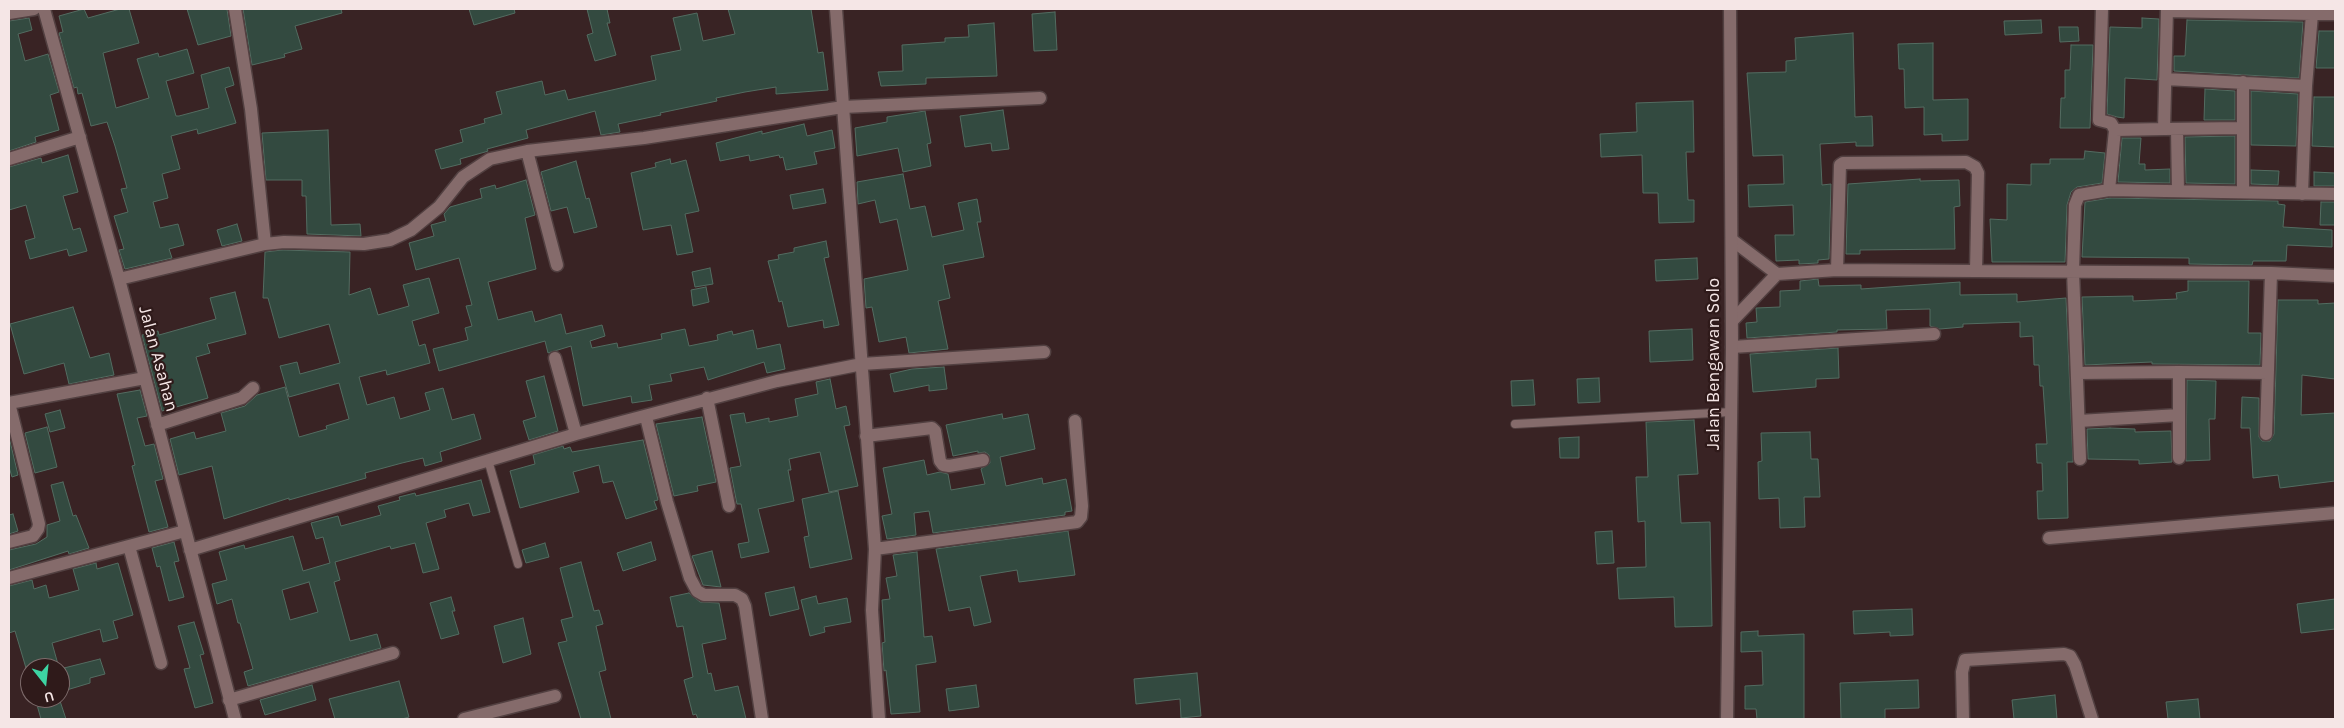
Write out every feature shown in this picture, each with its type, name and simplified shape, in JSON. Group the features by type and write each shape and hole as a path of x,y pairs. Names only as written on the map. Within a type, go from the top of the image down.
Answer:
{"street":[{"path":"9,13 34,9"},
{"name":"Jalan Asahan","path":"44,9 119,280 235,719"},
{"path":"235,9 251,109 265,244"},
{"path":"836,9 875,549 872,610 879,719"},
{"name":"Jalan Bengawan Solo","path":"1727,719 1732,347 1730,9"},
{"path":"2102,9 2099,120 2111,124 2115,130 2109,190"},
{"path":"2164,130 2166,10 2335,14"},
{"path":"2302,194 2306,86 2312,14"},
{"path":"2164,79 2306,86"},
{"path":"2243,82 2243,192"},
{"path":"119,280 265,244 284,242 364,244 390,240 411,230 439,207 463,177 490,159 527,151 644,138 842,107 1040,98"},
{"path":"2115,130 2243,128"},
{"path":"2177,129 2178,191"},
{"path":"9,159 80,137"},
{"path":"527,151 557,265"},
{"path":"1837,270 1840,164 1966,162 1975,167 1978,173 1976,271"},
{"path":"2080,459 2072,271 2075,205 2080,195 2109,190 2335,194"},
{"path":"1732,240 1777,274 1837,270 2271,273 2335,276"},
{"path":"2266,434 2271,273"},
{"path":"1732,321 1777,274"},
{"path":"1732,347 1934,334"},
{"path":"190,550 576,434 777,381 862,364 1044,352"},
{"path":"555,358 576,434"},
{"path":"2077,373 2179,372 2268,374"},
{"path":"2179,372 2180,458"},
{"path":"9,542 33,536 39,524 9,403 145,378"},
{"path":"157,425 242,398 253,388"},
{"path":"707,398 729,506"},
{"path":"2079,421 2179,415"},
{"path":"646,417 667,502 690,578 697,591 704,595 735,595 742,599 745,606 762,719"},
{"path":"875,549 1077,522 1081,517 1082,506 1075,421"},
{"path":"866,436 932,428 935,431 940,461 943,465 949,466 984,460"},
{"path":"2049,538 2335,513"},
{"path":"9,578 185,531"},
{"path":"129,546 161,662"},
{"path":"229,700 393,653"},
{"path":"1963,719 1962,672 1964,660 2064,654 2070,656 2075,665 2092,719"},
{"path":"464,719 555,696"}],"lane":[{"path":"1515,424 1731,412"},
{"path":"488,460 518,564"}],"building":[{"path":"84,9 88,18 120,9 129,9 139,43 103,53 116,108 149,98 137,59 158,53 159,57 187,49 194,73 166,81 176,116 209,108 201,75 229,67 234,85 225,88 236,123 198,134 197,129 171,136 180,169 162,174 168,198 153,202 160,228 178,224 184,245 169,249 172,258 125,269 119,250 124,249 114,216 128,212 121,189 127,188 107,122 91,126 82,93 78,94 77,87 74,88 59,33 63,32 59,16"},
{"path":"187,9 227,9 231,36 198,45"},
{"path":"243,9 341,9 342,13 295,26 302,49 284,54 285,57 252,65"},
{"path":"469,9 514,9 515,13 474,25"},
{"path":"587,9 607,9 610,23 607,23 616,55 595,61 587,35 593,33"},
{"path":"728,9 811,9 818,53 823,52 828,90 776,94 776,87 745,92 716,98 717,101 618,124 620,132 601,135 595,111 526,130 528,138 487,149 488,151 460,159 461,164 441,169 435,150 463,142 460,130 485,123 484,119 502,114 496,92 542,81 545,95 565,90 568,100 656,80 651,56 681,50 673,18 697,13 703,41 735,34"},
{"path":"1055,12 1057,50 1034,51 1032,14"},
{"path":"29,18 32,30 18,34 25,61 48,54 59,92 50,95 59,130 35,137 36,142 9,151 9,21"},
{"path":"2142,18 2159,19 2157,80 2125,78 2124,118 2107,114 2110,27 2142,28"},
{"path":"2041,20 2042,33 2005,35 2004,21"},
{"path":"2187,20 2303,22 2299,78 2174,71 2174,56 2185,56"},
{"path":"994,23 997,76 926,78 926,84 881,86 878,72 903,71 902,45 945,42 945,38 969,37 968,25"},
{"path":"2059,27 2078,27 2079,41 2060,42"},
{"path":"2319,31 2335,31 2335,68 2316,68"},
{"path":"1853,33 1855,117 1872,116 1873,146 1856,146 1856,142 1820,144 1822,185 1831,184 1829,259 1818,260 1818,263 1799,264 1799,260 1776,261 1775,235 1794,235 1793,205 1749,207 1748,185 1784,184 1783,155 1753,156 1747,73 1786,72 1786,61 1796,60 1795,38"},
{"path":"1933,43 1933,100 1968,99 1968,140 1942,141 1942,134 1924,135 1924,107 1905,108 1904,69 1899,69 1898,44"},
{"path":"2071,45 2093,45 2090,128 2060,128 2061,98 2065,98 2065,70 2070,70"},
{"path":"2205,89 2235,91 2235,120 2204,120"},
{"path":"2251,91 2298,94 2296,146 2251,145"},
{"path":"2314,97 2335,97 2335,147 2312,146"},
{"path":"1693,101 1694,152 1686,152 1688,200 1694,200 1694,222 1659,223 1658,193 1643,193 1642,155 1601,157 1600,134 1637,132 1636,103"},
{"path":"1003,110 1009,149 992,151 991,143 965,147 960,116"},
{"path":"925,111 931,143 927,144 931,166 903,172 898,148 857,156 855,128 887,122 887,117"},
{"path":"804,124 807,136 832,130 835,148 814,152 817,164 786,170 783,157 780,158 779,155 750,161 749,155 720,161 716,143 762,131 762,134"},
{"path":"328,130 331,225 360,224 361,236 307,234 306,196 302,196 302,180 266,180 262,133"},
{"path":"2235,136 2235,184 2186,183 2185,137"},
{"path":"2122,138 2141,138 2139,164 2145,164 2145,170 2170,169 2170,183 2118,182"},
{"path":"2085,151 2105,153 2102,183 2077,187 2071,192 2067,205 2065,262 1992,262 1990,219 2007,220 2007,184 2031,185 2031,164 2050,164 2050,159 2084,159"},
{"path":"68,155 78,192 63,196 73,230 80,228 87,251 69,256 67,249 30,259 25,241 35,238 26,205 9,210 9,167 41,158 42,163"},
{"path":"670,159 671,164 686,160 699,211 685,214 693,252 677,255 671,225 643,230 631,173 656,167 655,163"},
{"path":"576,161 586,199 589,198 597,227 574,233 567,207 551,211 541,172"},
{"path":"2251,170 2279,171 2278,185 2251,184"},
{"path":"2314,172 2335,173 2335,186 2314,186"},
{"path":"903,174 910,209 925,206 932,237 964,230 958,203 977,199 981,222 977,222 984,257 943,265 950,298 938,301 948,349 909,353 906,337 879,342 872,307 866,308 864,279 908,270 897,219 880,223 875,200 858,204 857,182"},
{"path":"1920,179 1920,181 1959,180 1960,206 1954,207 1955,249 1860,250 1860,254 1846,254 1848,184"},
{"path":"526,180 535,215 525,218 536,269 488,282 498,320 532,311 535,322 561,314 566,334 602,325 605,336 590,341 592,348 617,343 618,348 662,339 661,334 685,329 689,346 718,340 717,335 732,331 733,335 753,330 757,349 780,344 785,369 767,373 764,362 708,380 704,367 670,374 672,381 649,385 652,400 632,403 631,396 583,406 571,346 548,353 545,341 439,371 433,349 468,340 465,328 472,326 466,306 472,305 459,258 416,270 409,243 434,236 431,225 446,221 444,214 450,207 482,198 480,189 495,185 496,189"},
{"path":"823,189 826,203 793,209 790,195"},
{"path":"2110,198 2278,201 2278,204 2285,205 2283,227 2332,230 2332,247 2287,245 2286,261 2253,261 2252,265 2189,264 2189,258 2082,257 2085,202"},
{"path":"2321,202 2335,202 2335,225 2320,225"},
{"path":"237,224 242,241 222,246 217,230"},
{"path":"826,241 829,257 824,258 839,325 824,328 823,320 788,327 782,301 779,302 768,261 779,259 778,255 794,252 794,248"},
{"path":"282,250 350,252 349,295 370,288 378,315 409,306 403,285 429,278 439,313 412,321 419,346 425,344 430,363 387,375 386,370 359,377 367,405 394,397 400,419 430,410 425,393 443,388 452,420 474,414 481,439 440,452 442,461 425,466 423,458 402,463 365,473 366,478 289,500 289,498 224,519 212,466 179,475 170,439 194,432 196,439 226,431 221,413 245,406 257,395 285,387 299,437 327,429 326,426 349,419 339,383 289,397 280,366 297,362 300,374 340,363 329,324 279,338 268,298 263,298 265,252"},
{"path":"1697,258 1698,279 1656,281 1655,260"},
{"path":"710,268 713,284 695,287 692,272"},
{"path":"1818,279 1819,286 1861,285 1861,289 1960,282 1960,295 2017,294 2017,302 2066,298 2073,462 2067,462 2068,518 2038,519 2037,491 2043,491 2042,463 2037,463 2036,444 2047,444 2043,386 2040,386 2039,365 2034,365 2033,336 2020,337 2020,322 1963,324 1963,327 1940,329 1930,326 1930,309 1886,310 1887,329 1837,330 1837,332 1747,338 1746,323 1757,322 1756,308 1780,307 1780,291 1800,290 1800,281"},
{"path":"2188,281 2249,281 2248,333 2261,333 2260,365 2152,364 2152,362 2085,365 2082,297 2133,296 2133,301 2177,299 2176,293 2188,291"},
{"path":"706,287 709,302 693,306 691,290"},
{"path":"235,292 246,334 207,344 210,353 196,357 208,398 162,411 142,335 158,331 159,335 216,319 210,298"},
{"path":"2278,300 2318,300 2318,304 2335,303 2335,379 2302,375 2301,415 2335,413 2335,481 2280,488 2278,475 2253,478 2250,428 2241,428 2242,397 2259,398 2259,437 2262,441 2270,441 2274,434"},
{"path":"73,307 90,358 109,353 114,375 69,384 64,363 24,374 10,324"},
{"path":"1692,329 1693,360 1650,362 1649,331"},
{"path":"1838,348 1839,378 1816,379 1816,387 1753,392 1750,354"},
{"path":"944,367 947,389 929,391 929,385 894,392 890,374 912,369"},
{"path":"544,376 558,431 529,440 523,421 536,417 526,381"},
{"path":"1599,378 1600,402 1578,403 1577,379"},
{"path":"830,379 836,409 846,406 850,425 844,426 858,486 829,492 820,452 789,459 791,470 788,470 794,501 758,509 769,552 741,558 738,544 749,542 741,504 737,504 730,468 741,466 730,415 744,413 746,423 769,418 769,422 798,416 795,399 818,394 816,382"},
{"path":"1533,380 1535,405 1512,406 1511,381"},
{"path":"2187,380 2216,381 2215,419 2209,419 2210,460 2186,461"},
{"path":"140,390 147,416 137,418 145,446 154,444 163,479 155,481 168,527 149,532 132,466 135,465 117,394"},
{"path":"60,410 65,428 50,432 45,414"},
{"path":"1002,414 1003,419 1028,414 1035,449 1000,457 1006,486 1042,478 1043,484 1066,479 1072,511 1065,512 1065,515 933,533 929,511 914,513 916,535 887,539 882,516 892,514 883,468 924,460 927,475 940,472 948,474 951,490 985,484 981,469 990,463 989,455 985,452 978,453 978,451 953,456 946,425"},
{"path":"702,417 716,482 697,486 698,491 674,496 656,424"},
{"path":"1694,420 1698,474 1678,475 1681,523 1710,522 1712,626 1675,627 1674,597 1619,599 1617,568 1646,567 1645,521 1638,522 1636,477 1648,477 1646,422"},
{"path":"47,427 57,467 35,473 25,433"},
{"path":"2087,429 2135,429 2135,432 2171,431 2172,462 2139,464 2139,460 2088,459"},
{"path":"1810,432 1811,459 1818,459 1820,497 1804,497 1805,527 1780,528 1779,498 1759,499 1758,462 1762,461 1761,433"},
{"path":"9,437 18,475 12,477 9,467"},
{"path":"1579,437 1579,458 1560,458 1559,438"},
{"path":"643,440 658,500 654,501 657,509 626,519 613,481 603,483 599,465 573,472 579,492 520,508 510,471 535,464 533,455 563,446 564,449 570,447 572,452"},
{"path":"481,480 490,512 473,516 469,503 444,510 446,517 426,523 439,569 423,573 415,543 391,549 390,546 335,562 340,580 334,582 350,641 377,634 381,648 248,686 244,672 253,669 232,599 217,604 212,584 227,580 219,552 244,545 245,549 293,536 303,571 330,563 323,537 316,539 311,523 338,516 341,526 381,515 378,506 400,500 399,497 415,493 416,496","holes":["309,582 318,612 290,620 282,590"]},
{"path":"63,482 73,516 76,515 89,548 69,554 68,551 9,570 9,550 36,544 47,537 47,525 60,521 51,485"},
{"path":"838,491 852,559 810,568 804,537 809,536 802,499"},
{"path":"13,514 18,531 9,534 9,515"},
{"path":"1068,531 1075,575 1019,582 1017,570 980,576 991,622 974,626 970,607 949,611 936,549"},
{"path":"1612,531 1614,563 1597,564 1595,532"},
{"path":"174,542 179,561 174,562 184,597 169,601 160,566 157,567 152,548"},
{"path":"651,542 656,560 623,571 617,553"},
{"path":"545,543 549,557 526,563 522,550"},
{"path":"712,551 721,587 703,585 692,556"},
{"path":"917,552 924,637 932,636 936,662 916,665 920,712 891,714 886,670 884,671 882,643 885,642 882,600 890,599 886,578 897,576 893,555"},
{"path":"581,562 594,611 599,610 603,624 596,626 606,670 599,672 611,719 581,719 558,643 567,641 561,620 573,617 560,568"},
{"path":"96,563 97,569 118,563 133,615 113,621 118,638 103,642 100,629 52,643 56,658 23,658 15,631 9,633 9,586 32,580 34,589 46,585 49,598 79,590 73,569"},
{"path":"794,587 799,609 770,616 765,593"},
{"path":"689,593 700,602 719,603 726,639 702,644 708,674 711,673 715,691 738,686 746,719 698,719 696,714 693,715 684,680 693,677 683,626 677,627 670,597"},
{"path":"816,596 818,604 847,598 851,622 824,627 825,632 810,636 801,600"},
{"path":"451,597 455,611 452,611 459,634 441,639 430,603"},
{"path":"2335,599 2335,629 2301,633 2297,604"},
{"path":"1912,609 1913,635 1890,636 1890,632 1854,634 1853,611"},
{"path":"523,618 531,654 503,663 494,626"},
{"path":"194,622 204,654 200,655 213,703 195,708 184,669 190,668 178,626"},
{"path":"1758,631 1758,636 1804,634 1804,719 1757,719 1756,709 1745,709 1745,686 1763,685 1762,651 1741,652 1741,632"},
{"path":"100,659 105,674 90,678 90,683 70,689 70,666"},
{"path":"1197,673 1201,716 1181,718 1180,699 1136,704 1134,679"},
{"path":"1918,680 1919,708 1885,709 1885,719 1841,719 1840,683"},
{"path":"399,681 409,717 402,719 335,719 329,699"},
{"path":"312,685 316,700 265,715 260,700"},
{"path":"976,685 979,707 949,711 946,689"},
{"path":"2055,695 2057,719 2014,719 2012,700"},
{"path":"2198,699 2200,719 2168,719 2166,702"},
{"path":"38,708 62,708 66,719 41,719"}]}
